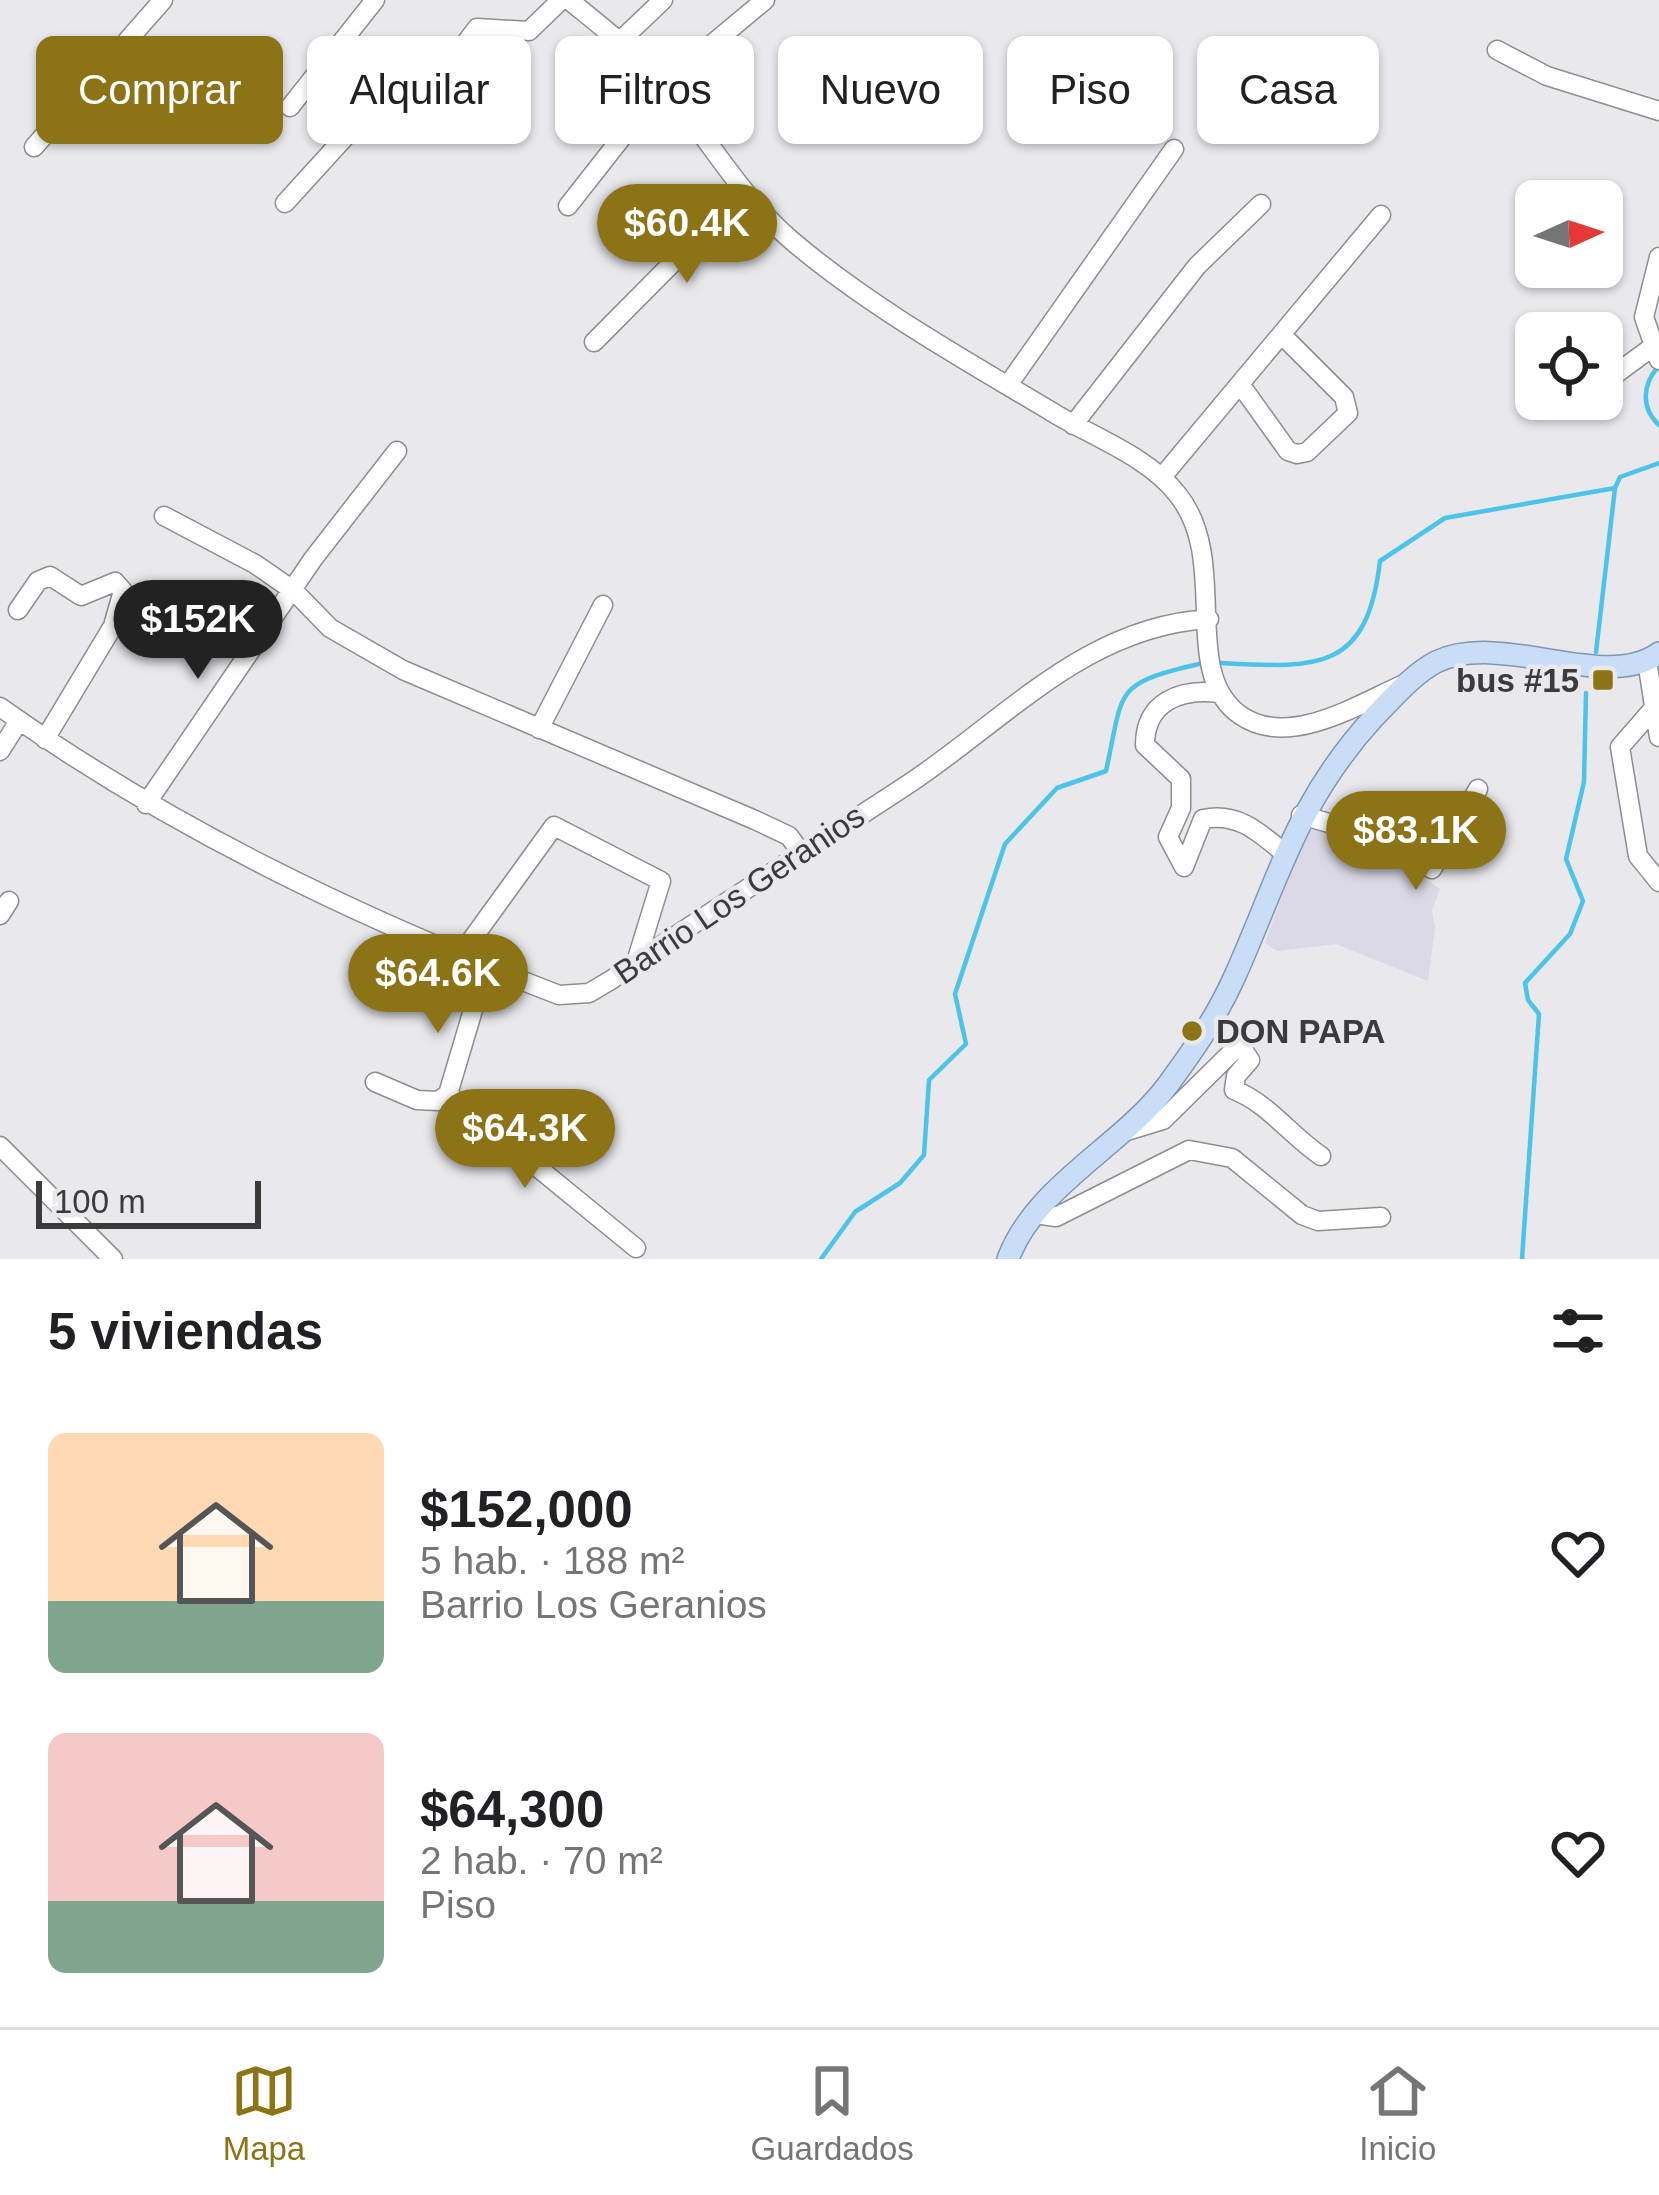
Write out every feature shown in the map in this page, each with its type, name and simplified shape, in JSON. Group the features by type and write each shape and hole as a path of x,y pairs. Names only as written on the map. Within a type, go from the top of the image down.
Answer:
{"main road":[{"path":"1006,1254 1035,1214 1154,1103 1204,1036 1233,980 1301,815 1332,766 1407,683 1435,663 1470,654 1616,665 1653,657"}],"street":[{"path":"34,147 163,0"},
{"path":"349,36 375,0"},
{"path":"471,36 477,28 529,31 565,0 611,36"},
{"path":"625,36 663,0"},
{"path":"722,36 765,0"},
{"path":"1497,50 1547,76 1659,111"},
{"path":"290,106 307,86"},
{"path":"285,203 339,144"},
{"path":"568,206 617,144"},
{"path":"706,144 742,193 791,240 875,301 1008,386 1162,477 1198,531 1209,619 1206,653 1219,693 1256,723 1311,724 1407,683"},
{"path":"1008,386 1174,149"},
{"path":"594,342 742,193"},
{"path":"1073,424 1197,266 1261,204"},
{"path":"1162,477 1381,215"},
{"path":"1623,371 1654,354 1644,317 1659,257"},
{"path":"1240,384 1288,451 1297,454 1340,423 1348,413 1344,397 1282,335"},
{"path":"146,804 397,451"},
{"path":"164,516 229,548 294,591 330,628 403,670 755,820 789,836 800,850"},
{"path":"18,610 38,581 50,576 81,596 115,582 123,591 113,626 45,739"},
{"path":"538,729 603,604"},
{"name":"Barrio Los Geranios","path":"0,707 146,804 347,908 559,995 578,995 910,783 1071,662 1138,630 1209,619"},
{"path":"1653,657 1659,737"},
{"path":"1219,693 1175,696 1157,706 1145,725 1145,745 1181,779 1181,808 1168,837 1174,854 1184,867 1193,833 1203,819 1214,817 1239,819 1284,853"},
{"path":"1654,708 1620,747 1638,856 1659,882"},
{"path":"0,751 19,721"},
{"path":"1301,815 1374,836 1432,869 1478,789"},
{"path":"461,953 554,826 661,881 636,962"},
{"path":"375,1082 417,1100 438,1101 448,1094 487,963"},
{"path":"1122,1132 1163,1120 1233,1051 1242,1048 1250,1060 1236,1076 1234,1090 1268,1109 1293,1137 1321,1156"},
{"path":"448,1094 636,1248"},
{"path":"0,1146 113,1259"},
{"path":"1035,1214 1055,1217 1189,1150 1232,1158 1302,1215 1318,1221 1381,1217"}],"shaded area":[{"path":"1326,826 1364,846 1380,848 1440,889 1432,910 1435,928 1428,981 1336,944 1277,951 1265,943 1306,830"}],"waterway":[{"path":"1658,367 1646,396 1659,425"},
{"path":"1596,652 1615,488 1620,477 1659,463"},
{"path":"1221,663 1285,665 1332,656 1350,643 1363,624 1380,561 1445,518 1615,488"},
{"path":"821,1259 855,1212 900,1183 924,1155 929,1080 966,1044 955,994 1005,844 1057,788 1106,771 1120,707 1136,685 1199,664"},
{"path":"1522,1259 1539,1014 1528,1000 1525,983 1570,934 1583,901 1566,859 1584,782 1586,693"}],"place":[{"name":"bus #15","path":"1603,680"},
{"name":"DON PAPA","path":"1192,1031"}]}
